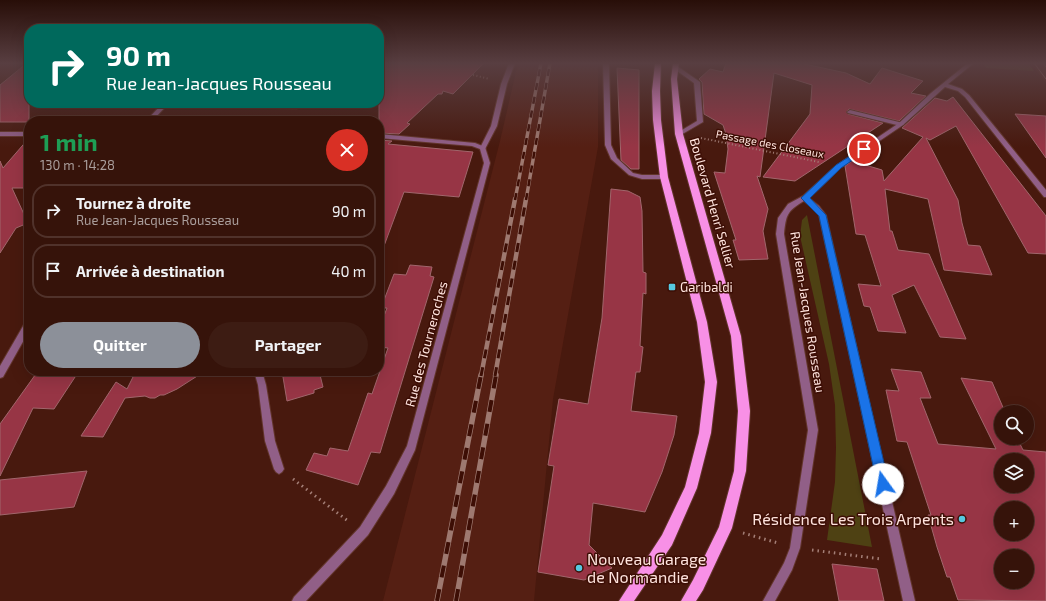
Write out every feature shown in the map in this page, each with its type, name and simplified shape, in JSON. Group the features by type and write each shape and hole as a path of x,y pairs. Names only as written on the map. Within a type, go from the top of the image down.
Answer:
{"main road":[{"path":"626,601 667,540 690,488 706,433 711,382 702,322 664,177 658,126 657,91"},
{"name":"Boulevard Henri Sellier","path":"675,91 679,134 736,336 744,411 740,471 725,528 698,585 688,601"}],"street":[{"path":"384,136 473,144 483,148 494,126 502,91"},
{"path":"607,91 608,145 614,159 631,174 642,177 664,177"},
{"path":"679,134 700,122 698,91"},
{"name":"Rue Jean-Jacques Rousseau","path":"769,601 788,566 795,548 813,430 780,234 782,218 790,206 805,198 839,166 901,124 936,91"},
{"path":"961,91 967,96 1046,195"},
{"path":"154,116 162,108"},
{"path":"850,112 901,124"},
{"path":"0,134 24,134"},
{"name":"Rue des Tourneroches","path":"298,601 364,531 390,490 412,446 487,163 483,148"},
{"path":"805,198 822,215 909,601"},
{"path":"0,374 24,332"},
{"path":"259,376 270,441 279,469"}],"path":[{"name":"Passage des Closeaux","path":"697,138 839,166"},
{"path":"279,469 348,521"},
{"path":"725,528 795,548 900,562"}],"shaded area":[{"path":"512,91 598,91 598,147 553,399 534,601 383,601"},
{"path":"235,108 299,108 297,110"},
{"path":"807,215 872,547 827,540 835,482 835,405 829,364 800,236 802,220"}],"building":[{"path":"0,91 24,91 24,108 29,108 29,116 24,116 24,122 0,122"},
{"path":"384,91 443,91 442,94 438,94 407,123 410,124 399,134 384,133 384,116 379,116 379,108 384,108"},
{"path":"443,91 456,91 453,94"},
{"path":"618,91 639,91 639,169 631,169 621,160"},
{"path":"703,91 772,91 760,177 757,176 768,209 763,231 768,259 739,260 733,240 736,240 714,172 725,173 728,149 726,134 723,125 704,114"},
{"path":"812,91 913,91 911,93 926,96 899,121 849,109 846,112 848,114 883,123 795,181 763,177 810,114"},
{"path":"953,97 1046,216 1046,254 1028,253 956,126 930,140 926,138 958,200 968,245 980,246 992,275 944,270 928,199 885,189 890,231 892,231 898,250 929,254 966,339 940,337 914,285 892,295 906,333 878,331 870,307 864,306 858,284 881,286 865,235 856,234 845,166 852,161 882,170 884,181 923,137 902,128 935,98 947,101"},
{"path":"1015,114 1046,116 1046,158"},
{"path":"384,140 392,141 388,144 473,152 459,197 404,192 384,246"},
{"path":"24,144 24,188 12,188 24,214 24,225 16,228 0,253 0,161 3,168"},
{"path":"611,189 628,191 640,197 642,211 643,272 646,273 646,294 643,293 640,346 643,347 640,372 636,372 631,411 677,416 674,435 662,472 645,512 593,503 589,545 612,568 584,580 538,572 554,466 548,465 559,399 588,404 602,318"},
{"path":"410,265 432,267 430,276 434,277 380,453 371,452 358,485 306,470 314,453 327,456 330,448 348,451 368,393 372,394 378,376 384,376 384,360 388,348 384,348 384,316 387,308 384,308 384,300 394,274 406,275"},
{"path":"891,369 921,372 931,398 920,398 938,444 996,449 994,445 1020,445 1023,450 1046,452 1046,601 958,600 950,577 947,577 937,547 928,515 931,515 907,442 897,441 886,390 899,391"},
{"path":"34,376 76,376 54,409 33,408 0,476 0,424"},
{"path":"134,376 197,376 177,389 155,398 145,396 125,398 103,437 81,436 116,382 127,389"},
{"path":"283,376 320,376 323,387 314,390 314,393 287,401"},
{"path":"961,378 992,382 1002,405 994,405 994,445"},
{"path":"87,471 74,507 0,515 0,480"},
{"path":"832,564 877,569 884,601 839,601"}],"railway":[{"path":"515,200 536,91"},
{"path":"526,200 545,91"},
{"path":"481,376 515,199"},
{"path":"495,376 526,199"},
{"path":"437,601 481,375"},
{"path":"456,601 496,375"}],"place":[{"name":"Garibaldi","path":"672,287"},
{"name":"Résidence Les Trois Arpents","path":"962,519"},
{"name":"Nouveau Garage de Normandie","path":"579,568"}],"route":[{"path":"864,149 839,166 805,198 817,208 822,215 883,484"}]}
